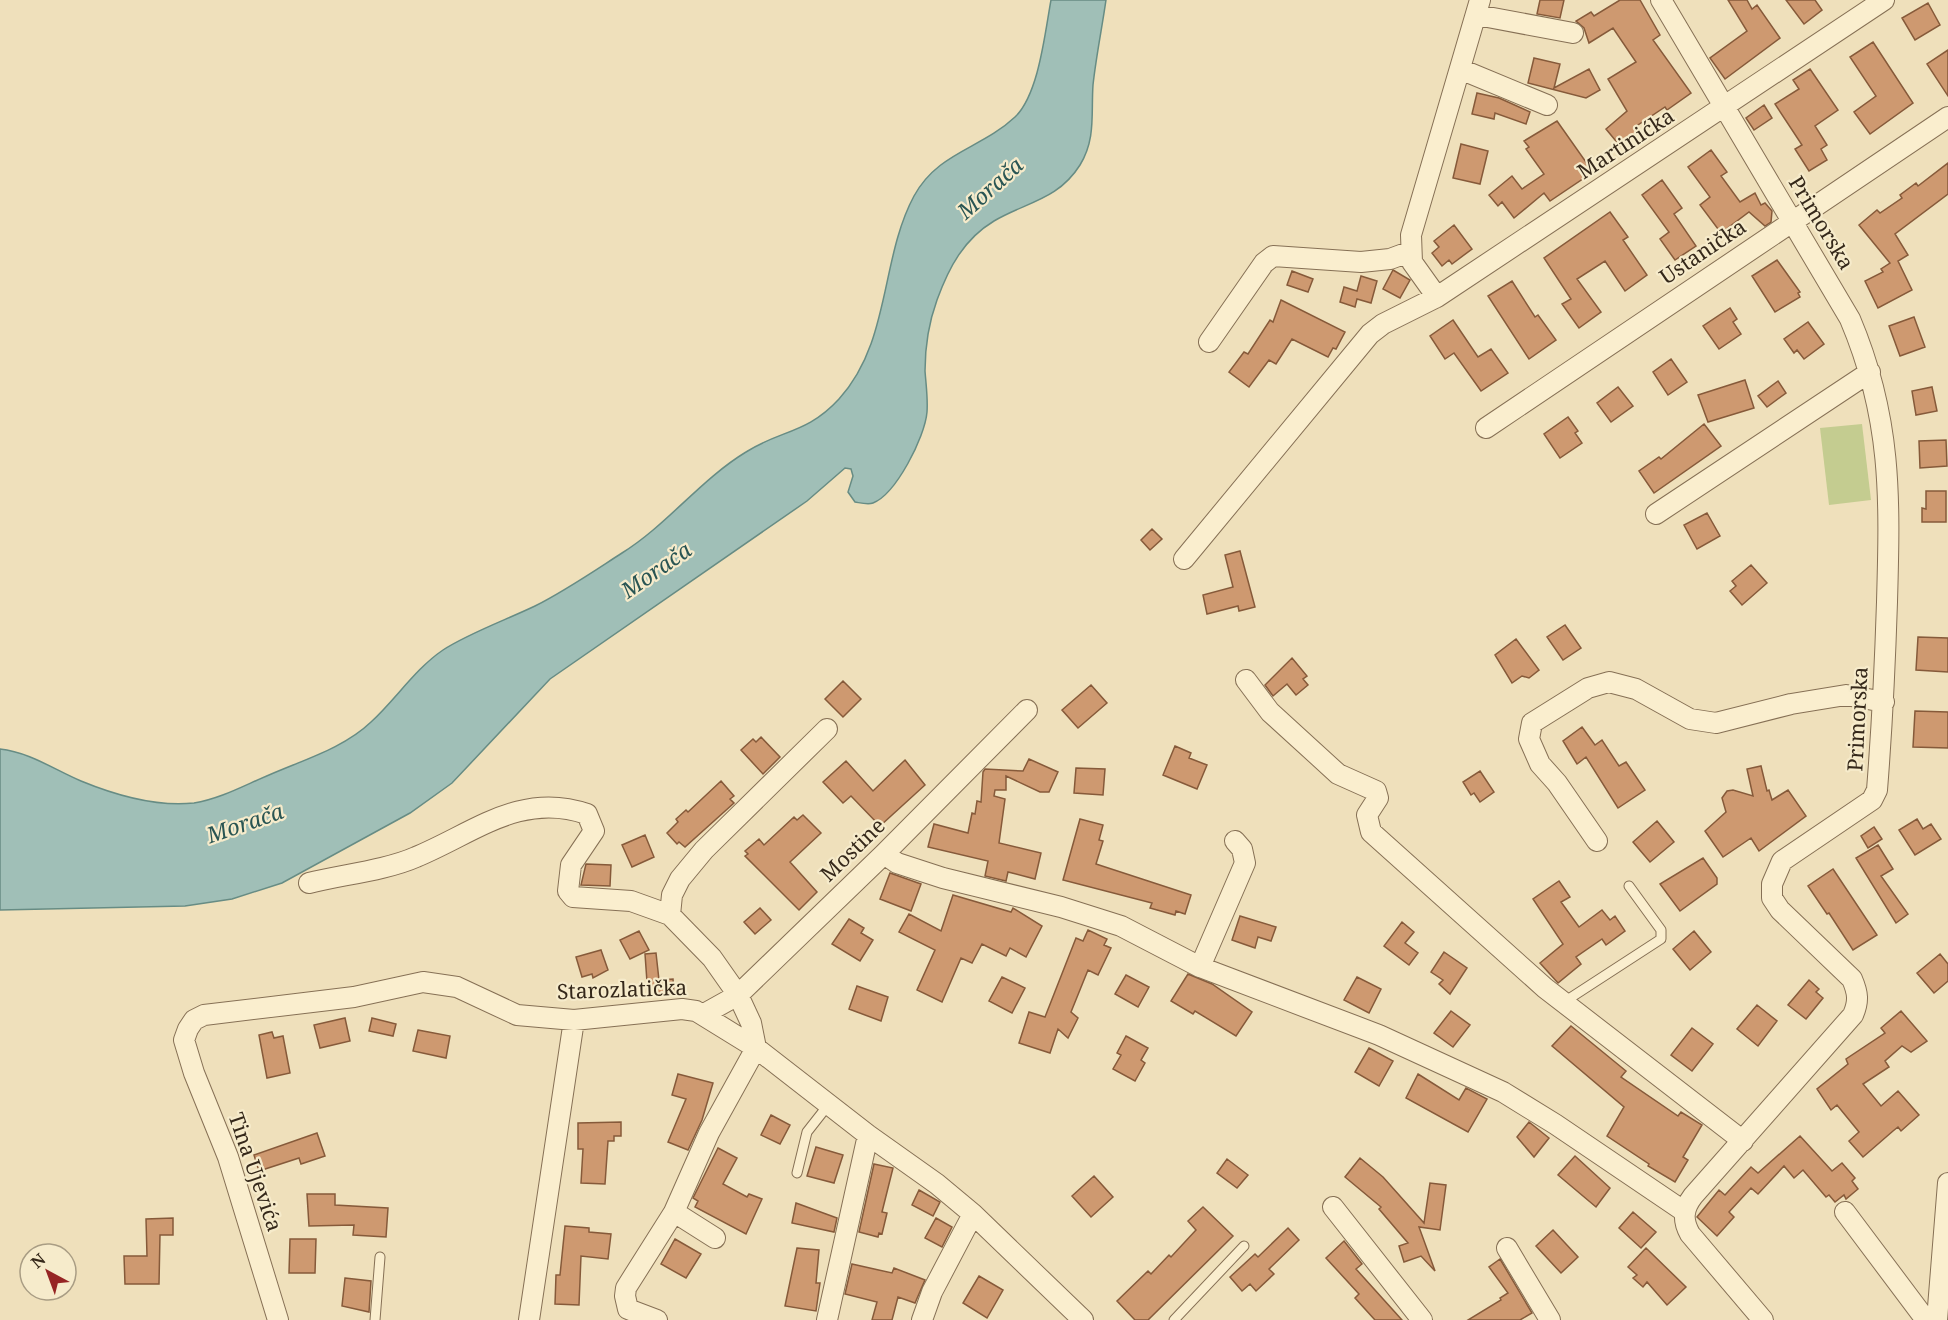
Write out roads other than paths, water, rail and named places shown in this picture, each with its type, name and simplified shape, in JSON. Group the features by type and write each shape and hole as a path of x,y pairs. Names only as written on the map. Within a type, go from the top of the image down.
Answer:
{"street":[{"name":"Primorska","path":"1661,0 1723,109 1793,220 1850,319 1870,372 1884,431 1889,485 1884,702 1876,795 1782,861 1772,884 1772,898 1780,910 1852,979 1858,992 1858,1004 1853,1015 1693,1196 1685,1212"},
{"name":"Martinićka","path":"1184,559 1370,334 1383,324 1437,297 1884,0"},
{"path":"1437,297 1414,268 1409,252 1414,226 1478,7 1573,33"},
{"path":"1460,69 1547,105"},
{"name":"Ustanička","path":"1486,428 1948,117"},
{"path":"1209,342 1264,263 1273,256 1362,262 1390,259 1409,252"},
{"path":"1656,514 1870,372"},
{"path":"1246,680 1270,712 1338,774 1376,791 1378,798 1367,815 1371,832 1564,1002 1743,1141"},
{"path":"1597,841 1557,783 1540,764 1529,739 1532,723 1588,688 1609,682 1623,684 1690,719 1716,723 1791,704 1846,695 1884,702"},
{"name":"Mostine","path":"704,1014 738,996 1027,710"},
{"path":"670,915 672,895 680,879 704,850 827,729"},
{"path":"309,883 414,858 511,812 541,807 566,807 587,814 594,831 571,865 568,891 573,897 631,901 670,915 712,958 738,996 751,1023 756,1048 709,1133 674,1212 626,1288 628,1310 657,1320"},
{"path":"1200,967 1245,862 1242,849 1235,841"},
{"path":"884,854 897,863 943,878 1061,907 1121,926 1200,967 1379,1035 1503,1092 1555,1124 1685,1212 1685,1225 1690,1234 1762,1320"},
{"name":"Starozlatička","path":"184,1040 194,1020 204,1016 354,997 423,982 457,987 517,1015 573,1020 682,1009 704,1014 756,1048 973,1214 1083,1320"},
{"path":"529,1320 573,1020"},
{"name":"Tina Ujevića","path":"184,1040 194,1073 228,1157 278,1320"},
{"path":"827,1320 868,1135"},
{"path":"1937,1320 1948,1183"},
{"path":"1333,1207 1422,1320"},
{"path":"674,1212 715,1238"},
{"path":"1845,1212 1926,1320"},
{"path":"922,1320 932,1292 973,1214"},
{"path":"1507,1248 1550,1320"}],"lane":[{"path":"1564,1002 1661,939 1660,930 1629,886"},
{"path":"797,1173 807,1132 829,1104"},
{"path":"1174,1320 1244,1246"},
{"path":"375,1320 380,1257"}],"water":[{"name":"Morača","path":"1051,0 1106,0 1094,74 1091,136 1085,155 1080,165 1062,186 983,228 966,245 952,265 937,300 928,335 925,362 927,412 925,423 908,464 882,498 871,504 855,502 848,492 853,476 851,469 845,468 807,501 550,679 452,783 410,813 282,883 232,899 185,906 0,910 0,749 32,758 81,781 136,799 180,804 194,803 232,791 323,753 348,739 371,722 423,666 443,650 476,632 535,606 579,581 638,542 729,463 758,445 816,419 827,410 839,399 856,376 868,352 877,326 895,246 914,196 935,170 1002,128 1023,107 1030,94 1040,62"}]}
